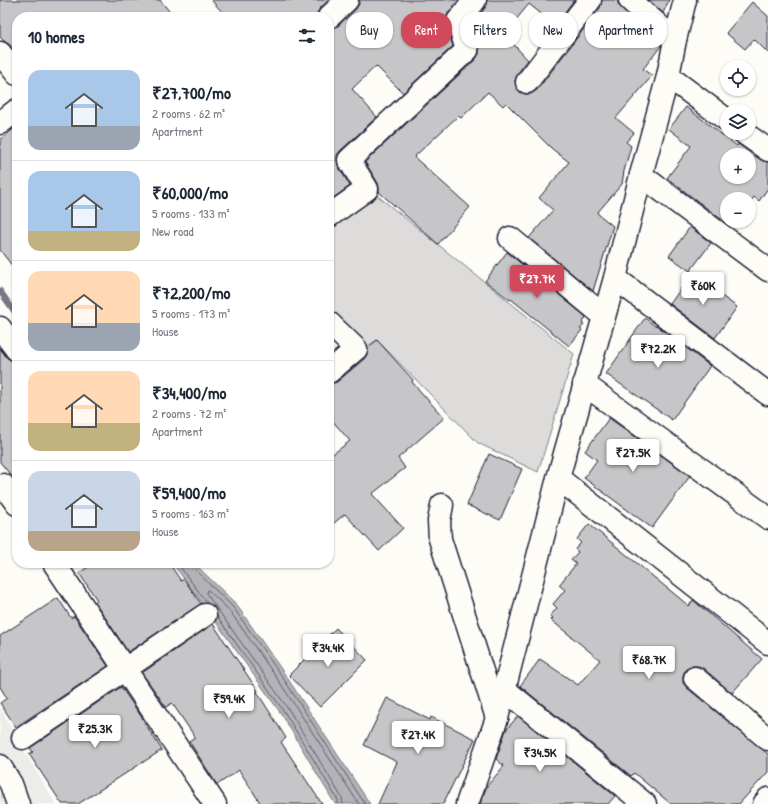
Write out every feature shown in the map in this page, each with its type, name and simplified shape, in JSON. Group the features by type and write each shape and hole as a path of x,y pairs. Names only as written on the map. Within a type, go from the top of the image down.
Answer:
{"street":[{"path":"334,12 347,0"},
{"path":"334,213 367,190 349,160 467,50 458,21 475,0"},
{"path":"527,82 590,0"},
{"path":"630,0 675,40"},
{"path":"467,804 497,718 558,478 615,278 668,76 685,0"},
{"path":"0,53 12,68"},
{"path":"668,76 720,115"},
{"path":"0,123 12,114"},
{"path":"754,140 768,150"},
{"path":"641,175 768,270"},
{"path":"510,238 604,316"},
{"path":"615,278 768,394"},
{"path":"0,328 12,344"},
{"path":"334,328 356,349 334,368"},
{"path":"584,384 768,518"},
{"path":"558,478 768,643"},
{"path":"5,482 12,495"},
{"path":"442,505 439,521 440,539 497,718"},
{"path":"60,568 215,804"},
{"path":"23,738 205,615"},
{"path":"695,678 768,739"},
{"path":"504,689 645,804"},
{"path":"0,766 11,784 18,804"},
{"path":"764,804 768,799"}],"shaded area":[{"path":"374,193 574,354 538,472 478,443 377,340 363,349 334,323 334,220"},
{"path":"0,706 14,734 56,804 0,804"}],"water":[{"path":"176,568 199,568 236,604 288,679 370,804 335,804 282,715"}],"building":[{"path":"0,0 160,0 170,12 12,12 12,48 0,37"},
{"path":"211,0 329,0 318,12 222,12"},
{"path":"359,0 459,0 449,12 401,12 401,48 451,48 403,93 376,66 352,89 377,117 337,155 338,166 350,186 334,197 334,27 338,26 346,18 346,48 393,48 393,12 353,12 359,4"},
{"path":"487,0 574,0 565,12 539,12 529,4 521,14 521,12 482,12 485,8"},
{"path":"602,0 618,0 618,4 625,12 597,12 600,8"},
{"path":"649,0 669,0 663,12"},
{"path":"752,2 768,16 768,53 754,39 745,49 726,33"},
{"path":"585,28 585,48 659,48 643,69 652,76 616,118 634,133 626,142 631,146 622,184 597,213 613,226 593,291 529,238 553,210 539,198 569,162 551,148 506,103 503,106 488,92 461,118 458,116 414,157 470,207 438,244 379,192 378,183 365,162 476,59 479,54 479,48 517,48 528,60 517,74 515,81 516,87 520,92 531,94 537,90 569,48 577,48 577,38"},
{"path":"686,107 720,133 720,140 729,140 737,146 738,144 744,148 720,148 720,184 756,184 756,157 768,162 768,188 759,201 756,199 756,192 720,192 720,218 667,178 691,146 669,129"},
{"path":"12,130 12,266 0,250 0,140"},
{"path":"690,227 711,243 690,271 669,256"},
{"path":"507,252 586,317 582,324 584,325 580,329 582,330 569,346 511,299 510,300 485,281"},
{"path":"691,274 737,307 715,338 670,304"},
{"path":"645,318 710,366 672,420 606,374"},
{"path":"377,340 413,380 412,382 444,418 398,458 405,468 372,494 403,528 379,551 345,514 334,523 334,453 350,441 334,423 334,383 337,382 364,359 368,353 368,348"},
{"path":"0,348 7,358 12,360 12,477 0,462"},
{"path":"609,418 690,476 652,528 584,478 597,460 585,451"},
{"path":"489,454 522,469 500,520 467,505"},
{"path":"589,524 689,606 693,600 762,659 732,693 703,668 698,666 690,666 685,670 683,676 683,683 687,688 768,754 768,772 739,804 671,804 634,773 631,776 520,686 540,659 578,685 600,660 551,620 553,618 550,616 557,608 553,604 565,590 559,585 576,564 571,560 578,552 575,549 581,543 577,539"},
{"path":"86,568 172,568 181,581 184,579 201,604 128,652 95,602 97,600 79,573"},
{"path":"58,598 71,618 74,616 108,666 16,727 0,703 7,698 0,687 0,636"},
{"path":"213,624 258,691 257,692 286,738 281,742 322,804 261,804 239,770 217,785 189,741 195,737 172,703 166,707 142,673"},
{"path":"336,628 367,660 320,707 289,675"},
{"path":"121,687 162,750 78,804 62,804 29,754 33,752 30,748"},
{"path":"387,698 430,720 431,717 475,739 443,804 378,804 397,762 364,745"},
{"path":"518,716 615,796 608,804 480,804 487,786 504,766 496,759 506,730"}],"waterway":[{"path":"0,291 12,308"}]}
